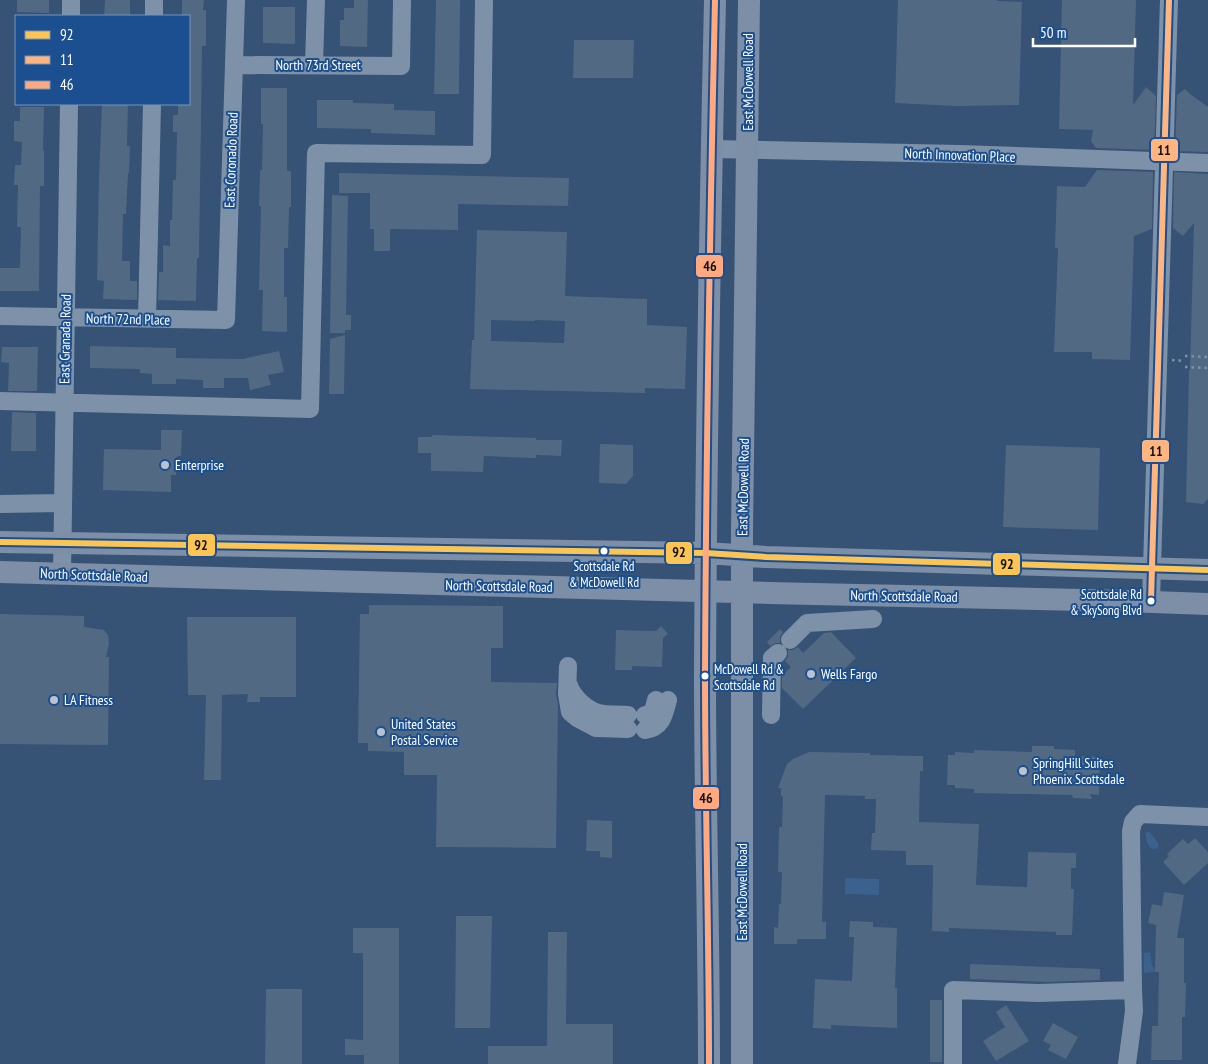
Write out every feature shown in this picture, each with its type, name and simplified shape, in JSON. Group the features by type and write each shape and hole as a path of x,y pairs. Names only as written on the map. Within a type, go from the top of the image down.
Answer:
{"main road":[{"path":"709,1064 706,817 706,553 715,0"},
{"name":"East McDowell Road","path":"742,1064 742,511 749,0"},
{"path":"0,542 706,553 766,557 1208,570"},
{"name":"North Scottsdale Road","path":"0,572 1208,604"},
{"path":"709,965 742,965"}],"street":[{"path":"71,0 71,15"},
{"path":"154,0 154,15"},
{"name":"East Coronado Road","path":"226,320 236,0"},
{"path":"314,65 316,0"},
{"name":"North 73rd Street","path":"234,65 401,66 402,0"},
{"path":"0,401 310,409 316,153 482,155 484,0"},
{"path":"1151,601 1169,0"},
{"name":"East Granada Road","path":"62,574 69,105"},
{"path":"147,319 152,105"},
{"name":"North Innovation Place","path":"712,149 960,154 1208,163"},
{"name":"North 72nd Place","path":"0,316 226,320"},
{"path":"0,504 64,503"},
{"path":"790,640 807,623 873,619"},
{"path":"771,715 772,658 778,653"},
{"path":"568,681 576,698 589,709 637,722 653,729 657,726 665,711 662,700"},
{"path":"1128,1064 1134,1011 1132,990 1132,830 1134,822 1140,814 1208,817"},
{"path":"953,1064 953,990 1038,993 1132,990"}],"path":[{"path":"1185,356 1208,357"},
{"path":"1185,367 1208,368"}],"water":[{"path":"1149,831 1158,843 1158,848 1152,849 1148,845 1146,833"},
{"path":"845,878 879,879 879,895 845,894"},
{"path":"1150,952 1155,972 1144,973 1144,953"}],"building":[{"path":"17,0 49,0 49,13 17,12"},
{"path":"105,0 130,0 130,15 104,15"},
{"path":"182,0 204,0 203,10 206,10 206,46 202,46 199,258 197,258 196,301 158,300 159,272 163,272 163,245 170,246 173,180 176,180 177,132 173,132 173,115 178,115 178,105 190,105 190,15 182,15"},
{"path":"354,0 368,0 367,47 340,46 340,20 344,20 344,8 354,8"},
{"path":"436,0 460,0 459,94 434,94"},
{"path":"898,0 997,0 1022,2 1019,105 956,106 895,103"},
{"path":"1062,0 1136,0 1133,105 1146,87 1156,96 1154,150 1096,148 1091,141 1093,130 1059,129"},
{"path":"263,7 295,7 295,44 263,43"},
{"path":"574,40 634,40 633,78 573,78"},
{"path":"261,88 287,88 287,171 291,171 291,207 289,207 288,248 284,248 284,297 287,297 287,332 262,331 263,290 259,290 261,206 259,206 263,124 261,124"},
{"path":"1185,89 1208,107 1208,152 1175,151 1177,95"},
{"path":"317,100 353,100 353,103 394,104 394,110 435,111 435,135 371,133 371,129 317,128"},
{"path":"102,105 128,105 127,146 130,146 129,173 126,214 123,214 122,261 130,261 130,281 137,281 137,300 103,299 104,281 97,280"},
{"path":"20,107 44,107 44,186 40,186 39,291 0,291 0,268 20,268 21,227 17,227 18,185 14,185 15,165 21,165 22,142 14,141 14,121 20,121"},
{"path":"1097,170 1153,172 1152,229 1134,236 1130,360 1092,359 1092,352 1054,352 1058,248 1055,248 1057,186 1085,187"},
{"path":"1174,172 1208,174 1208,499 1203,504 1186,502 1194,223 1183,236 1173,228"},
{"path":"339,173 569,178 568,206 458,204 458,230 390,229 390,251 374,251 374,229 370,229 370,193 339,193"},
{"path":"332,195 348,196 346,315 351,315 351,330 345,330 345,333 330,333"},
{"path":"477,230 567,232 565,296 647,299 647,325 687,327 685,389 645,388 645,393 470,389 472,340 474,340","holes":["491,320 565,321 564,343 491,341"]},
{"path":"345,335 344,394 329,394 330,339"},
{"path":"90,346 176,348 176,358 243,359 279,351 284,372 268,375 271,385 250,390 248,378 224,378 224,388 203,388 203,380 176,379 176,384 152,384 152,374 140,373 140,369 90,368"},
{"path":"2,347 38,347 37,391 8,391 9,363 1,362"},
{"path":"12,412 36,413 36,451 11,451"},
{"path":"161,430 182,430 181,456 177,456 176,475 171,475 171,492 103,490 104,449 161,450"},
{"path":"432,435 562,440 561,456 536,455 536,458 484,456 483,472 431,471 431,453 418,453 418,437 432,437"},
{"path":"600,444 633,445 633,476 626,484 599,483"},
{"path":"1006,445 1100,448 1098,530 1003,527"},
{"path":"369,605 503,606 503,648 491,648 491,682 557,683 556,848 436,847 437,775 404,775 404,752 368,751 368,743 358,743 360,614 369,614"},
{"name":"LA Fitness","path":"0,614 84,616 84,627 104,630 108,635 109,644 106,657 109,657 108,745 0,744"},
{"path":"187,617 296,617 296,697 260,697 260,702 247,702 248,694 222,695 221,780 204,780 206,695 188,695"},
{"path":"661,626 668,634 663,638 662,667 632,666 632,670 615,670 616,630 656,631"},
{"path":"780,629 783,632 780,637 780,643 770,646 767,642"},
{"name":"Wells Fargo","path":"831,632 856,658 803,709 782,688 782,676 791,667 785,661 788,656 788,650 798,647 803,653 824,633"},
{"name":"SpringHill Suites Phoenix Scottsdale","path":"1032,746 1054,746 1054,749 1075,750 1075,756 1100,757 1099,795 1090,794 1092,799 1073,798 1072,795 974,793 974,789 955,788 955,785 947,785 948,755 955,755 955,752 974,753 974,750 1032,752"},
{"path":"809,752 923,756 923,771 920,771 919,822 979,824 976,885 1027,887 1028,852 1076,853 1076,868 1071,868 1071,889 1074,889 1072,935 1056,935 1056,932 949,928 949,932 932,931 933,865 906,865 906,851 871,850 872,833 875,833 876,799 865,799 865,796 825,795 822,922 826,922 826,939 797,939 797,944 774,944 774,927 778,928 779,904 781,904 782,872 778,872 779,827 782,827 783,796 781,796 781,788 778,788 787,764 793,759"},
{"path":"587,820 612,821 612,858 600,857 600,851 586,851"},
{"path":"1195,838 1208,852 1208,863 1184,885 1163,862 1169,856 1167,854 1183,839 1188,844"},
{"path":"1164,892 1184,895 1177,938 1184,938 1184,983 1186,983 1185,1017 1182,1017 1182,1060 1151,1060 1152,1026 1158,1026 1159,972 1155,972 1156,925 1148,923 1152,904 1162,906"},
{"path":"456,916 492,916 490,1028 455,1028"},
{"path":"850,921 873,922 873,927 897,928 895,988 897,988 897,1028 831,1025 831,1029 813,1028 815,979 852,981 854,937 849,937"},
{"path":"353,928 399,928 399,1064 364,1064 364,1055 345,1055 345,1039 363,1040 363,953 353,953"},
{"path":"548,932 567,932 566,1024 613,1024 613,1064 488,1064 488,1046 547,1046"},
{"path":"970,964 1100,969 1100,980 1049,982 970,979"},
{"path":"266,989 302,989 302,1064 265,1064"},
{"path":"930,1000 942,1000 942,1062 930,1062"},
{"path":"1006,1005 1029,1041 996,1061 983,1041 1005,1027 996,1012"},
{"path":"1053,1023 1078,1037 1066,1059 1048,1050 1051,1045 1043,1041"}],"transit line":[{"name":"46","path":"709,1064 705,674 708,337 715,0"},
{"name":"11","path":"1151,601 1169,0"},
{"name":"92","path":"0,542 706,553 766,557 1208,570"}],"place":[{"name":"Enterprise","path":"165,465"},
{"name":"Scottsdale Rd & McDowell Rd","path":"604,551"},
{"name":"Scottsdale Rd & SkySong Blvd","path":"1151,601"},
{"name":"Wells Fargo","path":"811,674"},
{"name":"McDowell Rd & Scottsdale Rd","path":"705,676"},
{"name":"LA Fitness","path":"54,700"},
{"name":"United States Postal Service","path":"381,732"},
{"name":"SpringHill Suites Phoenix Scottsdale","path":"1023,771"}]}
